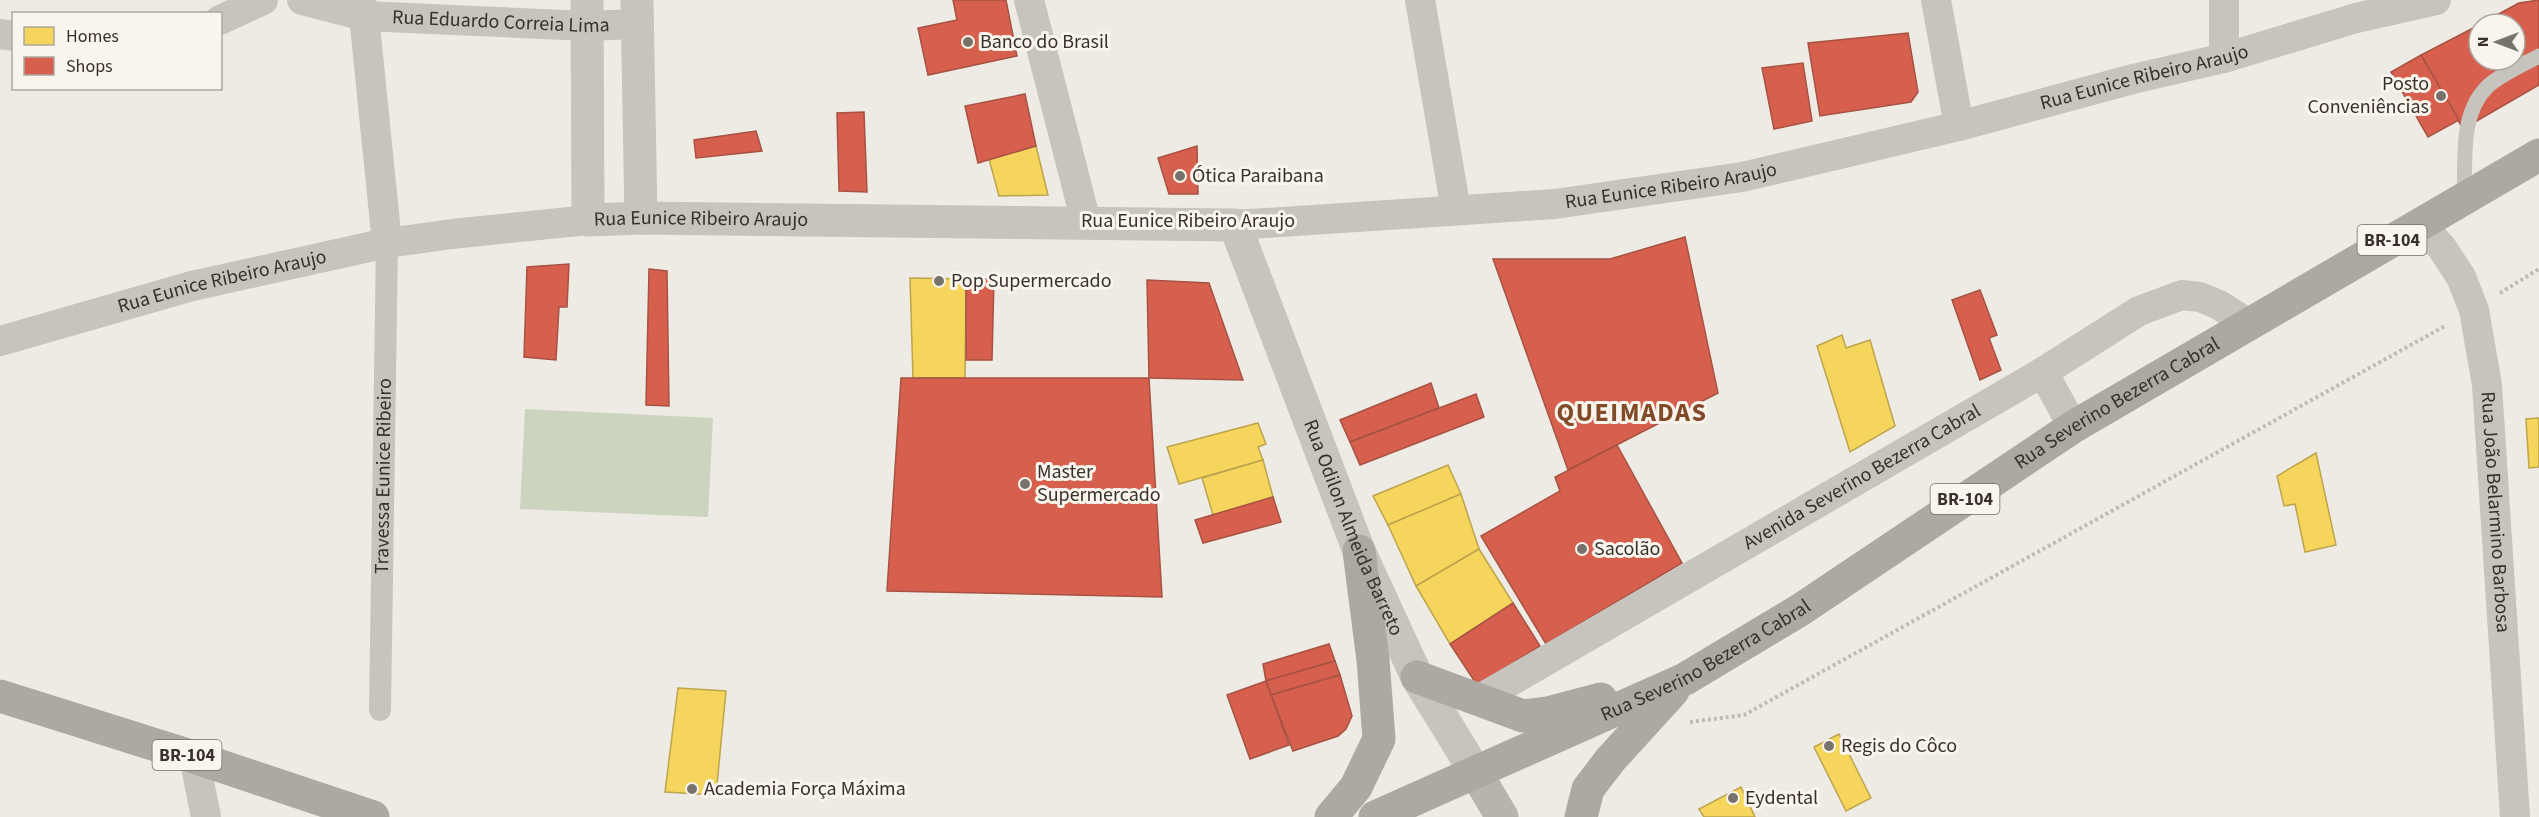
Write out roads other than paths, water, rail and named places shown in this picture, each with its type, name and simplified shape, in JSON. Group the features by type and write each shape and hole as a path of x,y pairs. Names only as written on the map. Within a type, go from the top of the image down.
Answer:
{"highway":[{"name":"Rua Severino Bezerra Cabral","path":"1476,773 1685,679 1800,610 2073,427 2539,155"},
{"path":"1331,817 1356,787 1379,740 1373,660 1359,551"},
{"path":"1417,677 1523,716 1548,713 1685,679"},
{"path":"1581,817 1588,789 1638,729 1685,679"},
{"name":"BR-104","path":"0,696 194,757 373,817"},
{"name":"BR-104","path":"1375,817 1476,773"}],"main road":[{"name":"Rua Odilon Almeida Barreto","path":"1476,773 1502,817"}],"street":[{"path":"222,19 263,0"},
{"name":"Rua Eduardo Correia Lima","path":"302,0 362,8 637,12"},
{"path":"1029,0 1086,222"},
{"path":"1420,0 1456,210"},
{"path":"1936,0 1959,126"},
{"path":"2224,0 2224,58"},
{"name":"Rua Eunice Ribeiro Araujo","path":"0,341 192,286 387,243 588,220 641,218 1235,225 1555,204 1730,178 1959,126 2133,79 2224,58 2356,18 2436,0"},
{"path":"362,8 387,243"},
{"path":"637,12 641,218"},
{"path":"587,13 588,220"},
{"name":"Rua João Belarmino Barbosa","path":"2420,224 2442,248 2461,277 2474,310 2487,385 2515,817"},
{"name":"Rua Odilon Almeida Barreto","path":"1235,225 1359,551 1417,677 1476,773"},
{"name":"Travessa Eunice Ribeiro","path":"380,710 387,243"},
{"name":"Avenida Severino Bezerra Cabral","path":"1478,700 2043,372 2139,311 2182,294 2200,297 2219,305 2248,324"},
{"path":"2043,372 2073,427"},
{"path":"194,757 206,817"}],"lane":[{"path":"2464,198 2468,124 2475,104 2488,86 2539,56"}],"place":[{"name":"Banco do Brasil","path":"968,42"},
{"name":"Posto Conveniências","path":"2441,96"},
{"name":"Ótica Paraibana","path":"1180,176"},
{"name":"Pop Supermercado","path":"939,281"},
{"name":"Master Supermercado","path":"1025,484"},
{"name":"Sacolão","path":"1582,549"},
{"name":"Regis do Côco","path":"1829,746"},
{"name":"Academia Força Máxima","path":"692,789"},
{"name":"Eydental","path":"1733,798"}],"district":[{"name":"QUEIMADAS","path":"1632,412"}]}
